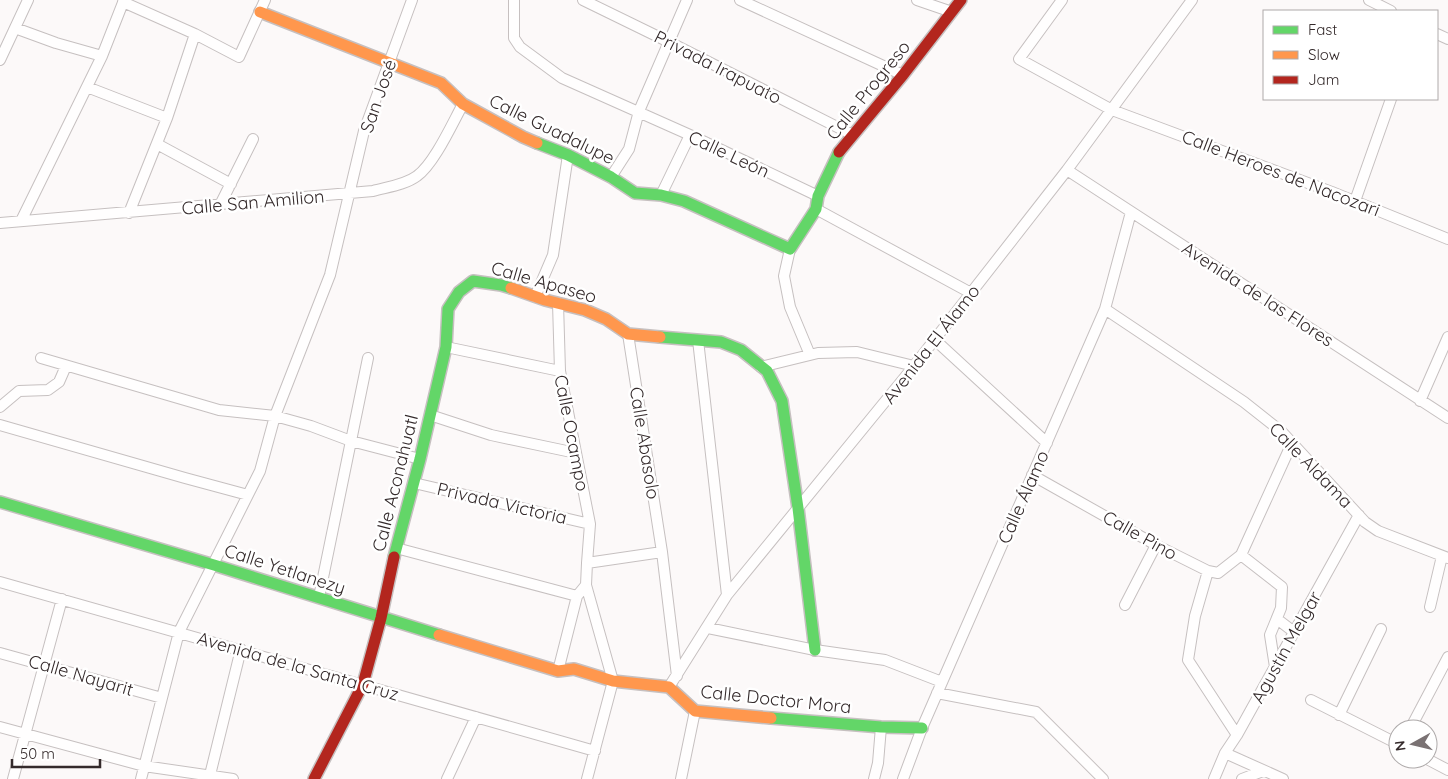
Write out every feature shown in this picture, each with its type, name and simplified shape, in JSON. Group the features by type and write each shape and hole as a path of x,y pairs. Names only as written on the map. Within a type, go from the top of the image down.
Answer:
{"street":[{"path":"0,60 28,0"},
{"path":"21,221 102,56 123,1 195,34 239,57 265,0"},
{"name":"San José","path":"141,779 178,632 260,471 275,416 330,275 364,131 412,0"},
{"name":"Calle León","path":"514,0 514,38 520,47 562,78 690,135 818,196"},
{"name":"Privada Irapuato","path":"583,0 853,135"},
{"path":"611,177 628,149 639,112 687,0"},
{"path":"740,0 903,75"},
{"path":"917,0 952,12"},
{"name":"Calle Progreso","path":"816,209 818,196 841,149 903,75 961,0"},
{"name":"Calle Heroes de Nacozari","path":"1062,0 1019,59 1112,110 1355,201 1448,239"},
{"name":"Avenida El Álamo","path":"669,687 678,676 728,595 914,366 1067,170 1192,0"},
{"path":"1369,0 1389,10"},
{"name":"Calle Guadalupe","path":"260,12 441,84 463,104 524,137 568,155 611,177 634,193 660,195 684,201 790,249"},
{"path":"16,28 56,43 102,56"},
{"path":"129,213 167,118 195,34"},
{"path":"87,87 167,118"},
{"path":"1355,201 1391,100"},
{"name":"Calle San Amilion","path":"0,223 373,191 400,184 416,177 428,166 463,104"},
{"path":"660,195 690,135"},
{"path":"220,205 253,139"},
{"path":"157,144 231,184"},
{"path":"535,297 553,255 568,155"},
{"name":"Avenida de las Flores","path":"1067,170 1448,418"},
{"path":"810,355 790,307 784,276 790,249 816,209 971,293"},
{"name":"Calle Álamo","path":"903,779 937,693 1105,309 1131,212"},
{"name":"Calle Apaseo","path":"459,292 473,281 501,285 535,297 585,310 606,319 628,334 721,342 740,350 767,371 782,401 798,508 815,650"},
{"name":"Calle Aconahuatl","path":"314,779 364,684 446,347 448,309 459,292"},
{"name":"Calle Ocampo","path":"558,303 560,371 590,524 586,585 613,681"},
{"name":"Calle Aldama","path":"1105,309 1244,402 1282,432 1365,522 1378,531 1445,557"},
{"name":"Calle Abasolo","path":"628,334 662,552 678,676"},
{"path":"1420,400 1448,337"},
{"path":"934,339 1047,443"},
{"path":"698,340 728,595"},
{"path":"446,347 560,371"},
{"path":"761,367 818,353 857,352 914,366"},
{"path":"41,358 219,410 275,416 420,459"},
{"path":"319,597 368,358"},
{"path":"0,407 20,391 48,390 59,382 66,366"},
{"path":"430,415 491,435 576,453"},
{"path":"0,425 248,495"},
{"path":"1237,734 1188,660 1194,616 1213,572 1241,555 1292,442"},
{"name":"Calle Pino","path":"1032,475 1156,545 1213,572"},
{"name":"Privada Victoria","path":"414,483 590,524"},
{"name":"Calle Yetlanezy","path":"0,502 214,564 381,618 558,671"},
{"name":"Agustín Melgar","path":"1214,779 1225,753 1359,515"},
{"path":"1125,605 1156,545"},
{"path":"396,548 577,596"},
{"path":"587,563 662,552"},
{"path":"1241,555 1282,587 1281,608 1270,635 1274,667"},
{"path":"1430,607 1445,557"},
{"name":"Avenida de la Santa Cruz","path":"0,582 595,751"},
{"path":"586,585 577,596 558,671 574,669 613,681 669,687"},
{"path":"13,779 62,599"},
{"path":"1277,619 1294,632"},
{"path":"708,628 815,650 885,660 942,682"},
{"path":"1339,715 1381,629"},
{"path":"210,776 241,650"},
{"name":"Calle Nayarit","path":"0,652 162,698"},
{"path":"1415,719 1448,657"},
{"path":"586,779 613,681"},
{"name":"Calle Doctor Mora","path":"669,687 695,711 881,727 922,728"},
{"path":"937,693 1036,712 1103,779"},
{"path":"1311,700 1388,739"},
{"path":"681,779 695,711"},
{"path":"447,779 476,717"},
{"path":"0,727 144,766 233,779"},
{"path":"874,779 878,763 881,727"},
{"path":"1225,753 1283,779"},
{"path":"1242,779 1263,771"}],"traffic: fast":[{"path":"537,143 568,155 611,177 635,193 661,195 684,201 790,249 816,209 818,196 839,152"},
{"path":"394,557 420,459 446,347 448,309 459,292 473,281 511,288"},
{"path":"660,337 721,342 741,350 767,371 782,401 798,508 815,650"},
{"path":"0,502 214,565 439,635"},
{"path":"771,718 881,727 922,728"}],"traffic: slow":[{"path":"260,12 441,83 463,104 537,143"},
{"path":"511,288 545,300 585,310 606,319 628,334 660,337"},
{"path":"439,635 558,671 574,669 613,681 669,687 695,711 771,718"}],"traffic: jam":[{"path":"839,152 903,75 961,0"},
{"path":"314,779 363,684 381,618 394,557"}]}
